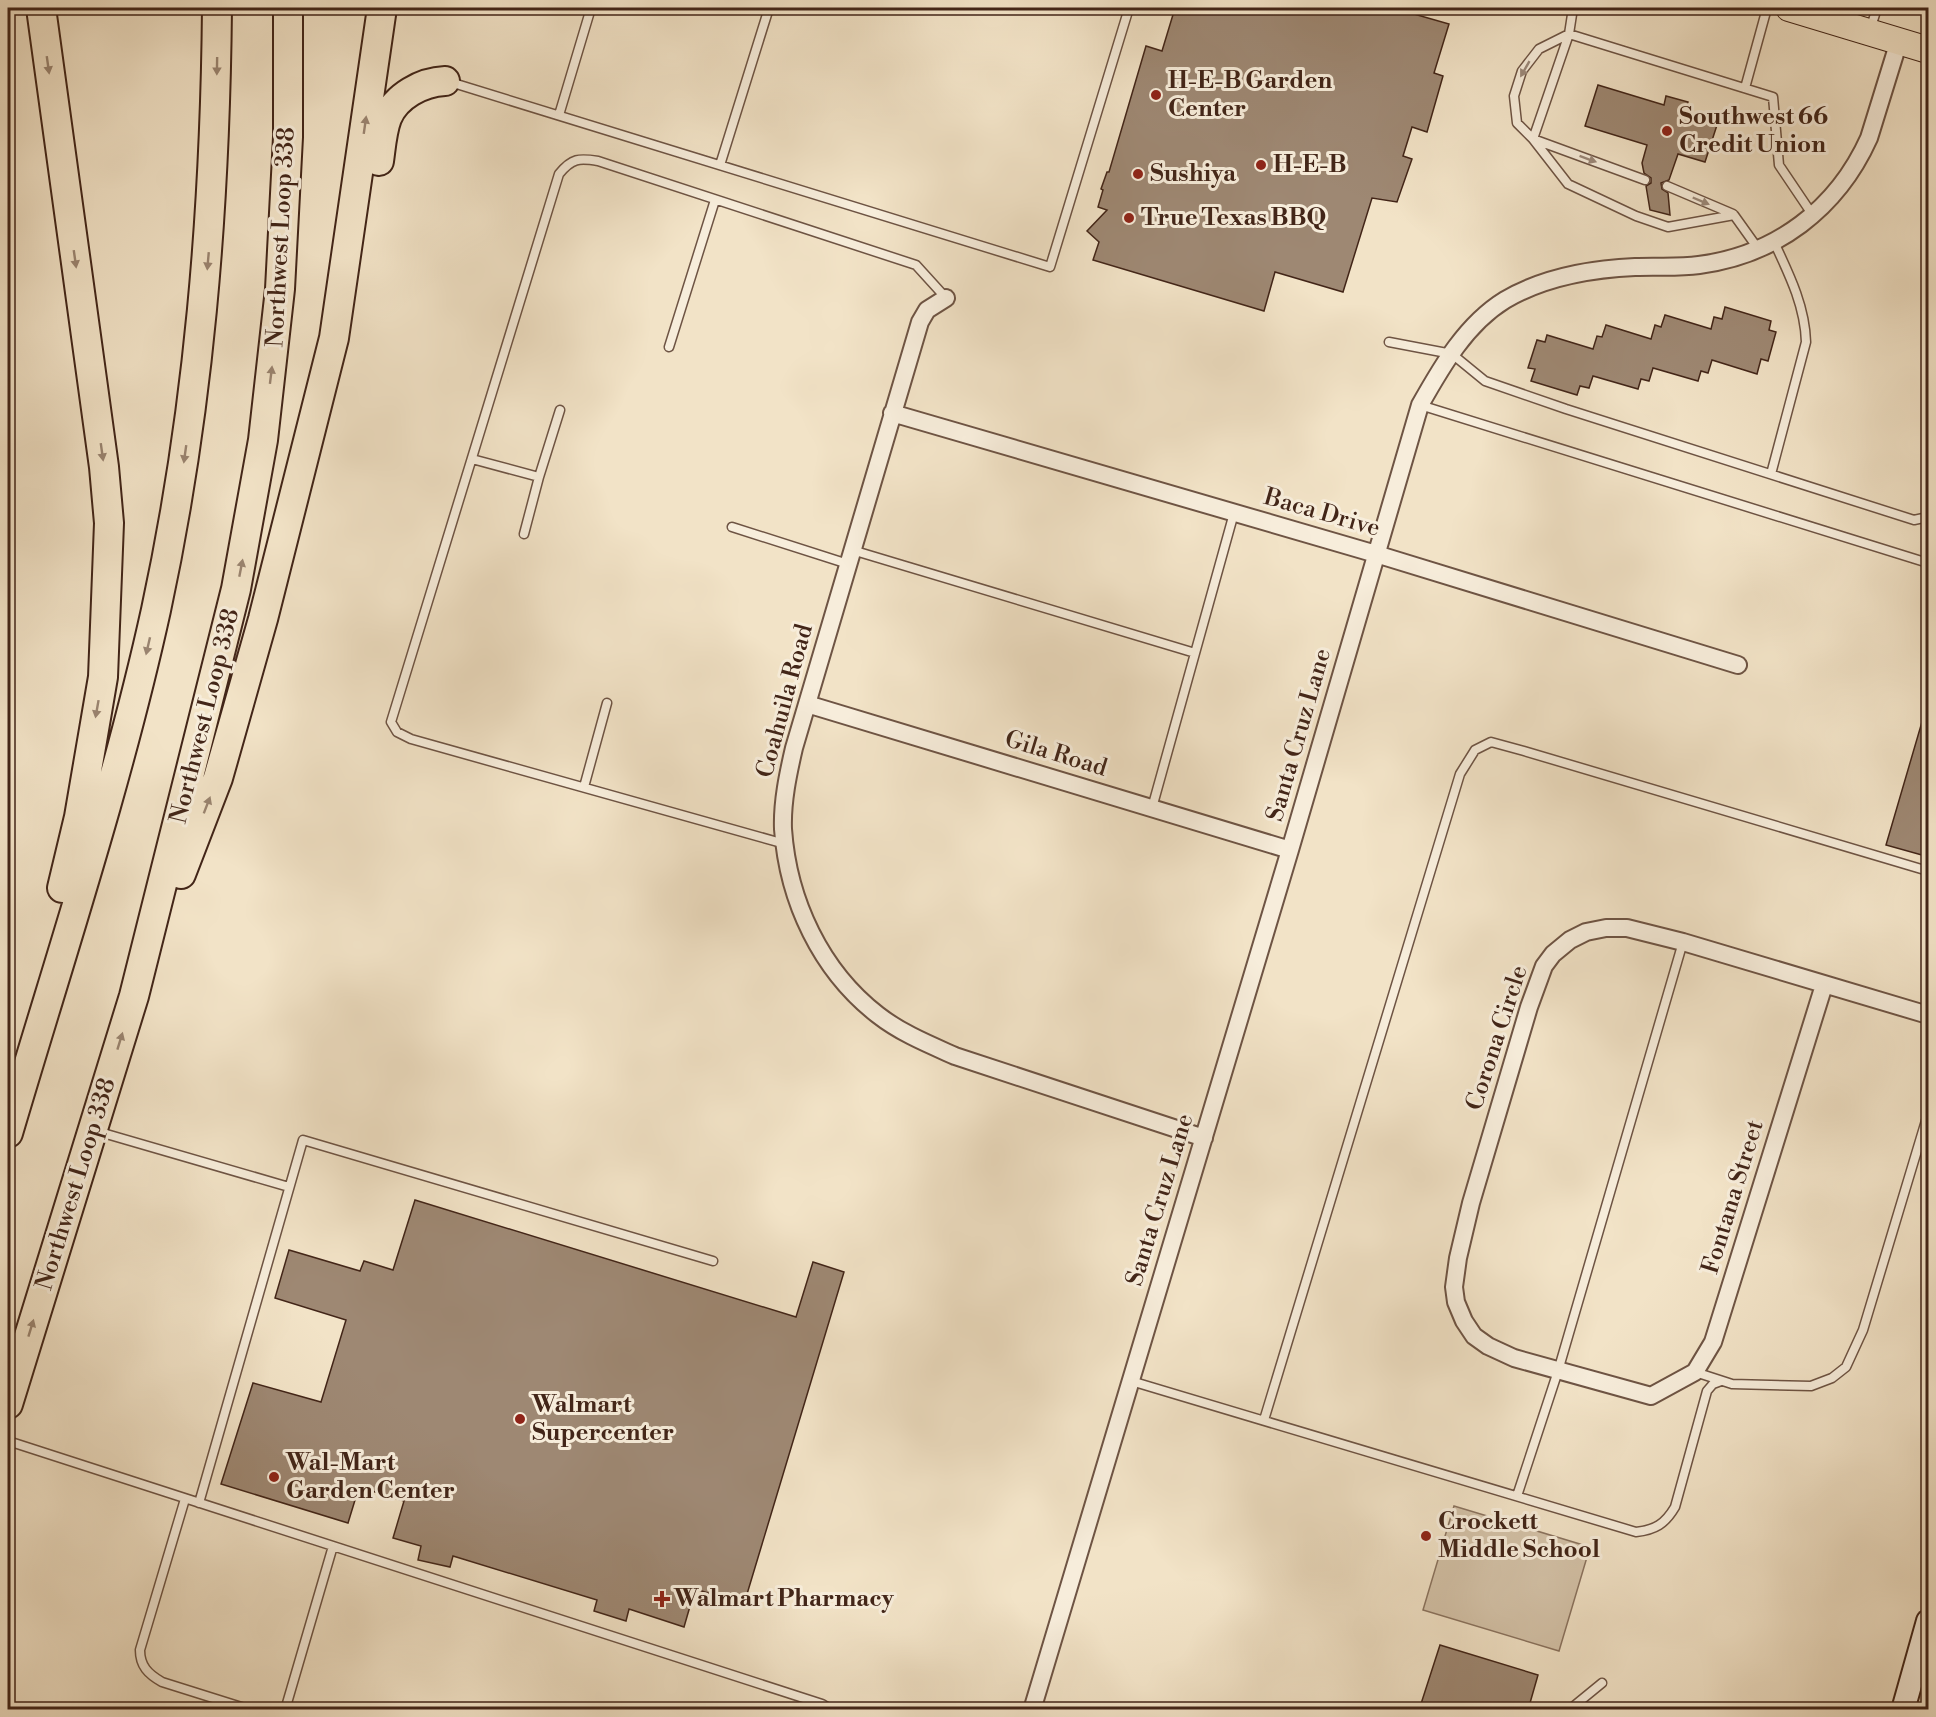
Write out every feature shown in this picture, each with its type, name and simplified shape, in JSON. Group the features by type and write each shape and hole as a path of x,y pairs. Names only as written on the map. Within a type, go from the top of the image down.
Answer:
{"highway":[{"path":"8,1113 81,805 103,677 109,535 104,467 40,8"},
{"path":"8,1133 119,760 156,611 171,535 195,383 206,285 214,153 217,8"},
{"name":"Northwest Loop 338","path":"8,1404 134,996 224,641 249,525 263,440 279,300 285,213 288,8"},
{"path":"134,996 218,778 263,619 334,338 382,8"},
{"path":"285,533 317,462 358,290 387,118 392,108 410,92 423,84 445,81"}],"main road":[{"path":"1801,9 1929,50"}],"street":[{"name":"Santa Cruz Lane","path":"1032,1710 1290,850 1420,405 1462,339 1481,318 1504,301 1529,288 1579,273 1608,268 1698,265 1733,258 1790,234 1838,190 1862,153 1869,138 1899,41"},
{"name":"Coahuila Road","path":"946,298 927,310 920,321 794,748 786,784 783,828 788,870 801,912 821,951 846,986 878,1015 915,1039 955,1056 1204,1138"},
{"name":"Baca Drive","path":"892,413 1377,554 1738,665"},
{"name":"Gila Road","path":"807,704 1290,850"},
{"name":"Corona Circle","path":"1695,1372 1651,1396 1558,1371 1514,1358 1488,1346 1474,1336 1464,1321 1456,1302 1454,1287 1458,1258 1475,1192 1529,1007 1544,966 1553,954 1570,940 1586,932 1606,928 1627,928 1683,942 1929,1015"},
{"name":"Fontana Street","path":"1695,1372 1713,1342 1824,985"},
{"path":"1903,1710 1927,1630"}],"lane":[{"path":"559,115 591,8"},
{"path":"720,165 769,8"},
{"path":"445,81 1050,267 1129,8"},
{"path":"1533,139 1569,34 1573,8"},
{"path":"1745,88 1767,8"},
{"path":"1869,32 1876,8"},
{"path":"1734,215 1668,227 1636,216 1568,184 1533,139 1517,123 1514,96 1522,71 1539,49 1569,34 1773,97 1779,165 1812,214"},
{"path":"1533,139 1645,180"},
{"path":"785,844 411,739 397,732 391,722 559,174 568,163 581,159 598,162 916,265 946,298"},
{"path":"1667,186 1734,215 1786,267 1801,305 1806,325 1806,342 1771,474"},
{"path":"669,347 715,200"},
{"path":"1389,342 1452,354 1485,381 1566,410 1914,520 1929,517"},
{"path":"1420,405 1929,563"},
{"path":"524,534 560,410"},
{"path":"472,459 539,477"},
{"path":"1152,808 1234,513"},
{"path":"732,527 850,557 1195,653"},
{"path":"584,787 607,703"},
{"path":"1264,1420 1460,774 1475,750 1491,742 1929,871"},
{"path":"1517,1496 1558,1371 1683,942"},
{"path":"1695,1372 1732,1384 1811,1386 1832,1378 1846,1367 1863,1330 1929,1114"},
{"path":"92,1130 289,1186"},
{"path":"199,1503 303,1140 713,1261"},
{"path":"1131,1381 1636,1532 1648,1531 1659,1526 1675,1507 1707,1391 1713,1384 1721,1381"},
{"path":"8,1441 810,1700 832,1710"},
{"path":"185,1498 140,1650 140,1658 143,1667 162,1682 251,1710"},
{"path":"285,1710 333,1546"},
{"path":"1569,1710 1602,1683"}],"shaded area":[{"path":"1454,1506 1590,1547 1559,1651 1423,1610"}],"building":[{"name":"H-E-B","path":"1175,8 1393,8 1449,24 1434,73 1443,76 1427,132 1412,127 1403,156 1412,159 1397,202 1372,198 1343,292 1275,272 1264,311 1093,260 1099,242 1087,231 1107,210 1098,207 1103,190 1101,189 1107,172 1109,172 1146,46 1162,51"},
{"path":"1598,85 1664,105 1666,96 1688,102 1685,111 1718,122 1705,162 1678,154 1669,180 1661,183 1662,189 1668,193 1670,215 1650,210 1646,186 1651,183 1651,178 1644,173 1642,163 1647,145 1585,126"},
{"path":"1725,307 1771,321 1769,330 1776,332 1768,361 1761,359 1757,374 1712,360 1708,373 1701,371 1698,381 1653,368 1649,381 1641,379 1638,389 1593,376 1589,388 1580,386 1577,395 1531,381 1535,369 1528,368 1537,340 1545,342 1547,335 1593,349 1597,336 1602,337 1606,325 1651,339 1655,325 1661,327 1665,315 1711,329 1714,317 1722,319"},
{"path":"1924,715 1929,715 1929,857 1886,845"},
{"name":"Walmart Supercenter","path":"415,1200 796,1317 813,1262 844,1272 744,1604 695,1589 684,1627 629,1609 626,1621 594,1611 597,1600 453,1556 450,1567 418,1560 421,1546 393,1538 404,1501 359,1487 348,1523 221,1484 253,1383 321,1402 346,1320 275,1298 289,1250 360,1271 364,1261 393,1270"},
{"path":"1440,1645 1538,1675 1528,1710 1419,1710"}],"place":[{"name":"H-E-B Garden Center","path":"1156,95"},
{"name":"Southwest 66 Credit Union","path":"1667,131"},
{"name":"H-E-B","path":"1261,165"},
{"name":"Sushiya","path":"1138,174"},
{"name":"True Texas BBQ","path":"1129,218"},
{"name":"Walmart Supercenter","path":"520,1419"},
{"name":"Wal-Mart Garden Center","path":"274,1477"},
{"name":"Crockett Middle School","path":"1426,1536"},
{"name":"Walmart Pharmacy","path":"662,1599"}]}
